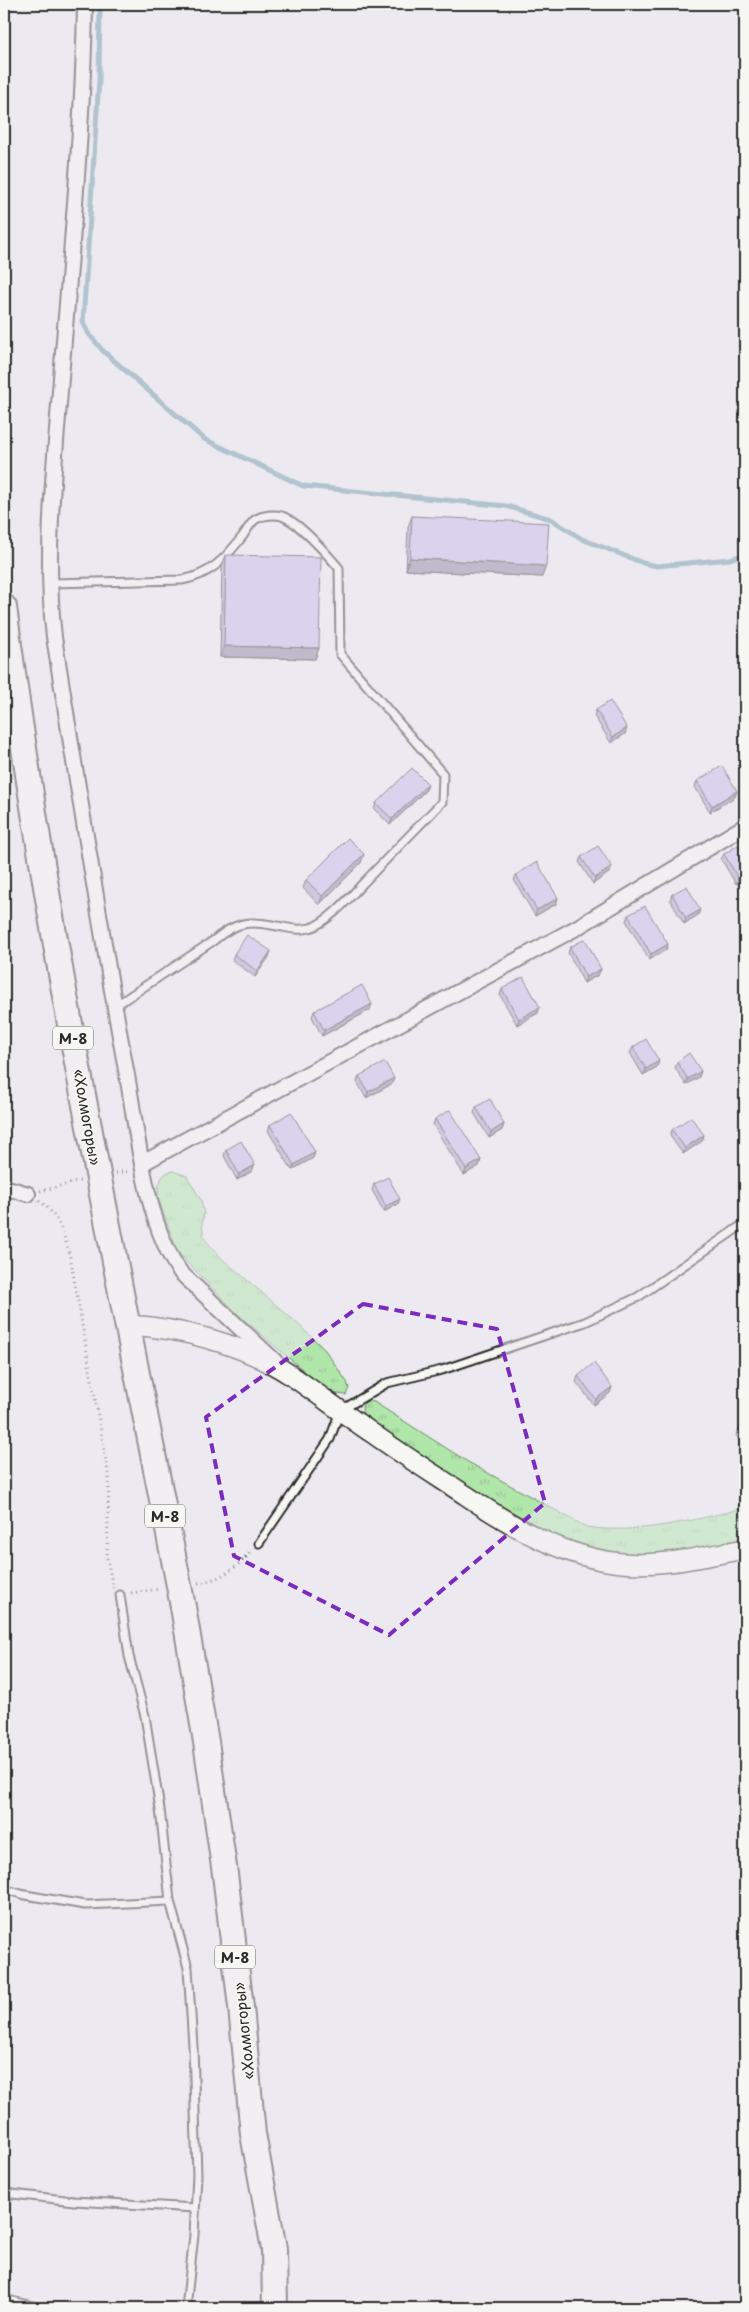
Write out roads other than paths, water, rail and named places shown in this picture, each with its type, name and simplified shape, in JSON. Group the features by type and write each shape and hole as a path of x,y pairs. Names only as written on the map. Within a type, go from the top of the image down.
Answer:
{"highway":[{"name":"«Холмогоры»","path":"4,607 37,842 127,1325 184,1607 206,1742 225,1874 254,2134 274,2249 275,2308"}],"street":[{"path":"85,4 80,136 50,539 50,583 54,637 115,1007 152,1208 170,1256 190,1282 288,1373 392,1448 510,1524 548,1542 582,1555 620,1563 653,1564 745,1549"},
{"path":"143,1164 576,928 745,826"},
{"path":"4,1187 28,1194"},
{"path":"222,1344 232,1320"},
{"path":"127,1325 168,1330 222,1344 260,1359 288,1373"}],"lane":[{"path":"50,583 182,580 199,577 215,567 235,546 255,519 268,515 282,516 314,540 339,568 340,654 444,774 442,802 344,902 319,924 309,928 294,929 253,922 240,923 227,929 213,941 115,1007"},
{"path":"258,1543 330,1439 340,1411 387,1383 442,1370 585,1322 638,1297 745,1223"},
{"path":"120,1595 129,1656 145,1716 156,1781 170,1902 188,1968 195,2097 195,2208 186,2308"},
{"path":"4,1889 25,1896 85,1905 170,1902"},
{"path":"4,2193 74,2201 195,2208"},
{"path":"4,2300 40,2308"}],"waterway":[{"path":"100,4 99,80 83,322 89,334 103,351 204,439 303,486 506,506 551,519 582,539 643,563 657,566 730,559 745,554"}]}
